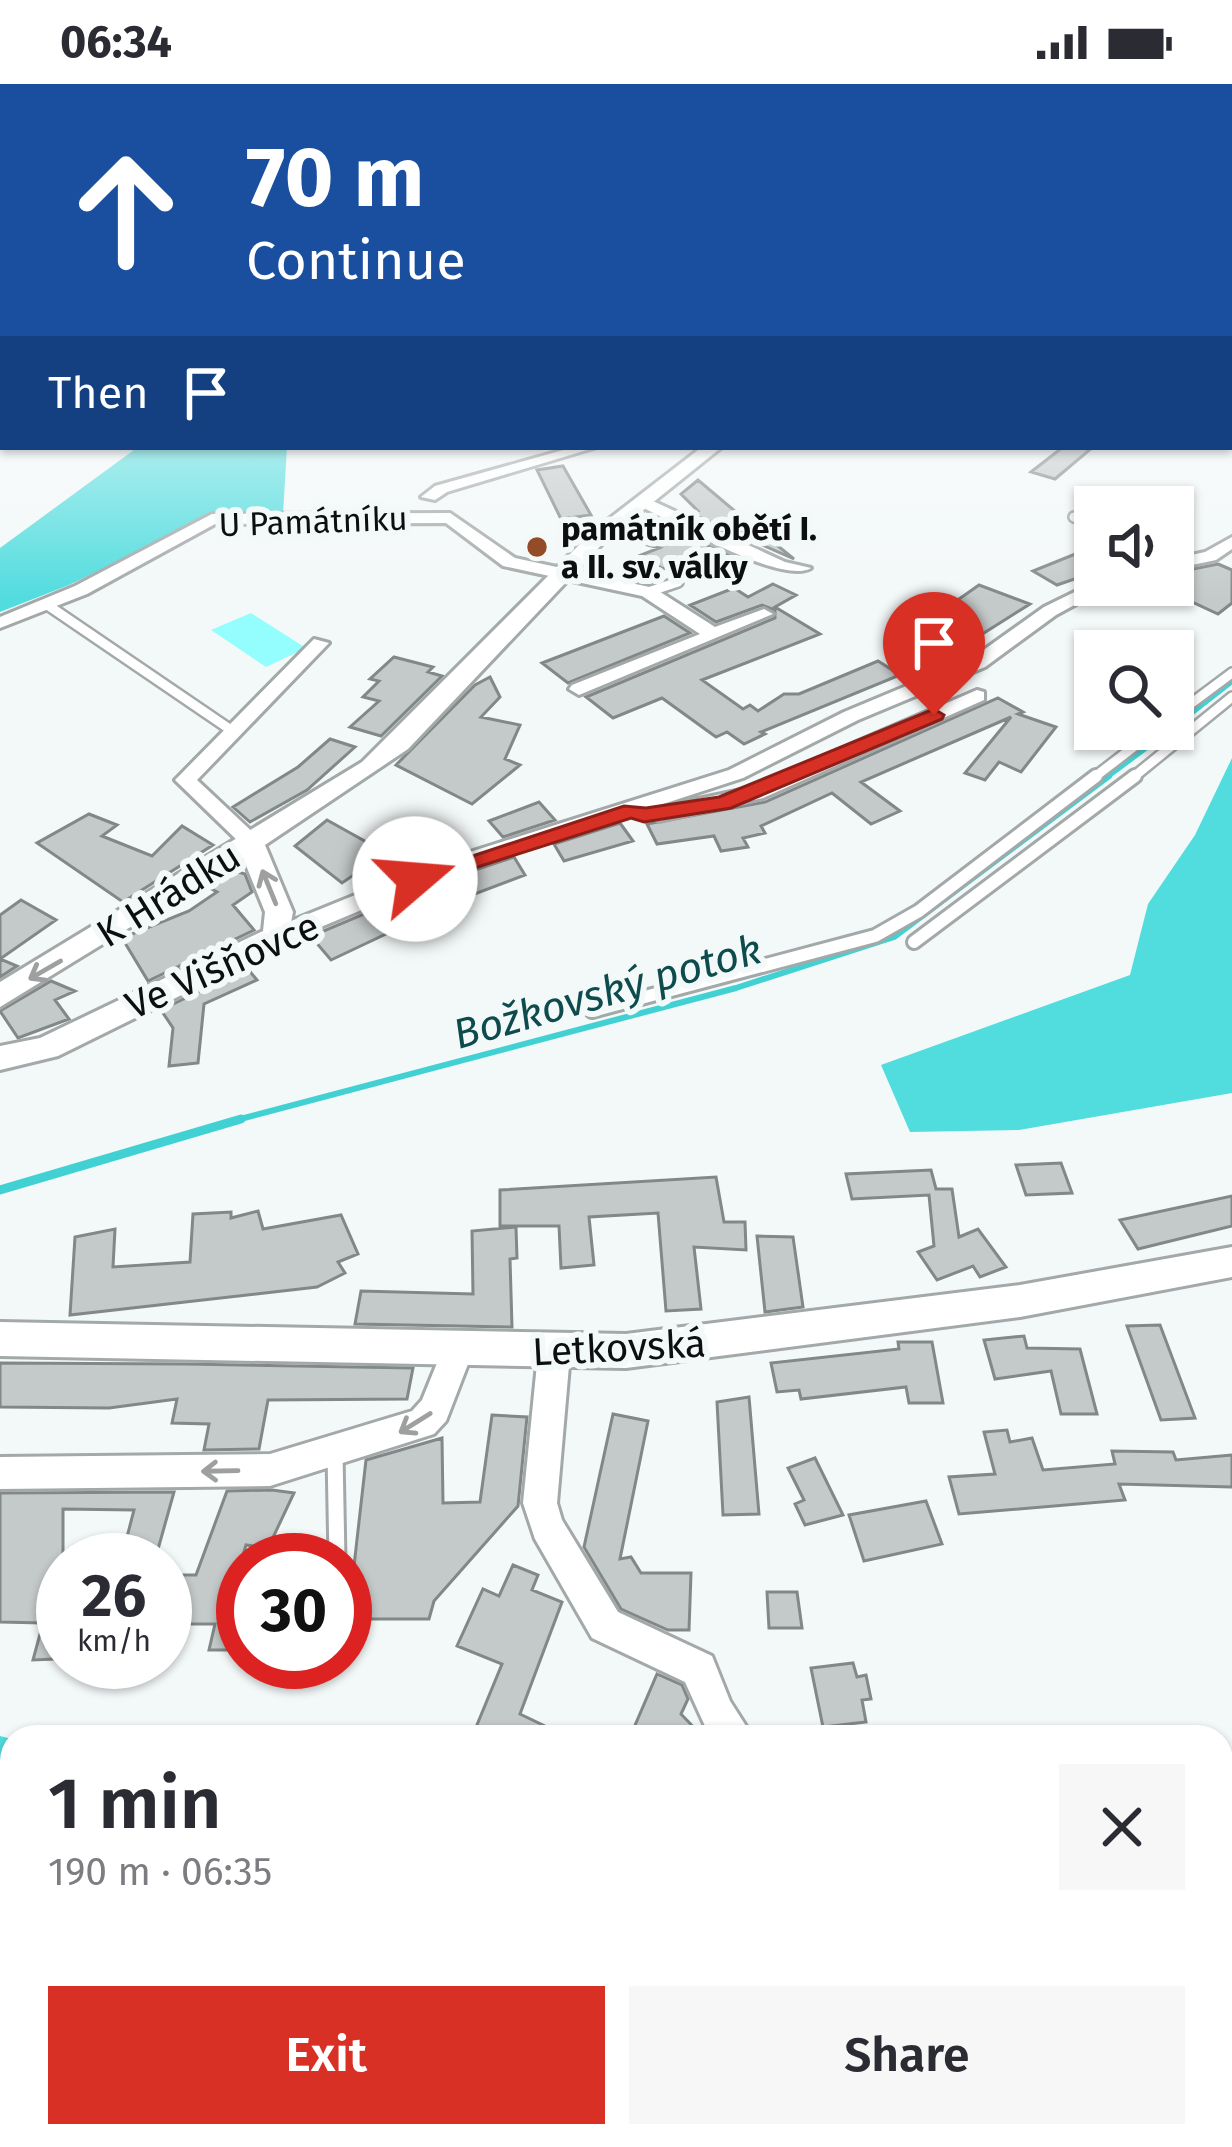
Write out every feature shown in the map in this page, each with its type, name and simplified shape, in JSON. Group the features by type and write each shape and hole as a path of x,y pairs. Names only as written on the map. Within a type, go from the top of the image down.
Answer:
{"street":[{"path":"429,496 580,450"},
{"path":"320,643 190,770 186,786 249,839 354,778 399,744 560,576 642,501 709,450"},
{"path":"642,501 782,567 802,568"},
{"name":"U Památníku","path":"0,622 46,604 212,519 450,518 509,562 648,592"},
{"path":"1194,559 1232,542"},
{"path":"648,592 713,634"},
{"name":"Ve Višňovce","path":"0,1058 47,1048 277,936 437,870 736,774 851,716 956,674 1074,599"},
{"path":"579,689 764,614"},
{"path":"632,811 644,815 723,803 976,697"},
{"name":"K Hrádku","path":"0,996 249,839 279,912 277,936"},
{"name":"Letkovská","path":"0,1340 554,1354 751,1339 1080,1292 1232,1262"},
{"path":"0,1473 270,1470 335,1454 422,1423 435,1410 458,1351"},
{"path":"554,1354 540,1503 548,1527 605,1625 699,1669 725,1725"}],"lane":[{"path":"648,592 678,582"},
{"path":"46,604 231,730"},
{"path":"1194,701 1232,673"},
{"path":"914,942 1094,809 1232,697"},
{"path":"592,1011 875,936 919,911 1130,750"},
{"path":"335,1454 339,1533"}],"shaded area":[{"path":"134,450 287,450 283,514 210,517 69,585 0,612 0,548"},
{"path":"251,613 306,648 266,667 211,630"},
{"path":"1232,758 1232,1093 1019,1130 910,1132 881,1065 1130,975 1148,904 1195,835"}],"building":[{"path":"1059,450 1089,450 1055,479 1031,472"},
{"path":"563,466 591,515 561,519 537,470"},
{"path":"698,480 755,528 764,524 789,535 773,542 794,559 692,514 698,511 681,494"},
{"path":"667,525 735,558 723,568 691,558 663,569 641,555 659,548 633,541"},
{"path":"1074,554 1074,579 1057,585 1033,571"},
{"path":"1218,564 1232,570 1232,603 1218,614 1194,603 1194,569"},
{"path":"773,584 796,595 775,607 820,634 702,680 743,709 750,705 758,711 784,694 799,694 878,661 900,675 761,732 765,734 744,744 727,732 716,737 662,698 613,718 586,697 775,618 775,610 762,605 716,622 690,605 734,588 748,597"},
{"path":"979,585 1030,604 927,669 907,657 945,638 925,623"},
{"path":"664,616 690,633 568,683 542,663"},
{"path":"394,657 433,667 428,672 442,676 381,736 350,727 379,701 363,697 379,681 370,679"},
{"path":"490,677 500,697 481,717 520,725 505,759 520,765 472,804 396,765 475,685"},
{"path":"998,698 1023,712 1018,714 1056,727 1021,772 999,762 985,780 965,773 1011,717 861,782 900,811 871,824 832,793 761,826 765,833 743,838 748,847 721,851 714,836 657,844 647,824 765,802"},
{"path":"330,739 355,747 307,790 250,822 233,807 298,767"},
{"path":"539,802 555,820 503,837 489,821"},
{"path":"89,814 117,825 102,836 152,856 182,826 213,845 123,902 37,843"},
{"path":"327,820 386,853 342,883 295,846"},
{"path":"620,823 633,841 564,861 554,844"},
{"path":"514,857 525,875 456,901 439,882"},
{"path":"232,870 245,874 252,892 233,905 254,930 148,981 122,938 189,911 217,892 206,886"},
{"path":"21,900 56,920 0,959 0,915"},
{"path":"390,903 409,923 331,960 314,940 314,935"},
{"path":"0,959 17,966 0,977"},
{"path":"247,968 257,980 204,1004 198,1063 169,1066 173,1028 161,1010"},
{"path":"51,981 75,991 55,1000 69,1019 18,1038 0,1011"},
{"path":"1061,1163 1072,1193 1026,1195 1016,1165"},
{"path":"931,1170 936,1189 952,1189 959,1237 978,1229 1006,1267 980,1277 973,1266 937,1280 918,1252 934,1246 929,1195 852,1199 846,1174"},
{"path":"716,1177 724,1222 745,1222 746,1250 694,1247 701,1309 666,1311 658,1213 589,1217 594,1265 561,1268 559,1226 500,1226 500,1190"},
{"path":"1232,1196 1232,1226 1138,1249 1120,1220"},
{"path":"258,1211 263,1229 341,1215 358,1254 338,1262 345,1273 317,1287 70,1315 75,1237 115,1229 113,1267 190,1262 193,1214 231,1212 231,1218"},
{"path":"516,1227 517,1258 510,1259 512,1327 355,1324 361,1291 473,1294 472,1231"},
{"path":"757,1236 793,1237 803,1307 765,1312"},
{"path":"1160,1325 1195,1418 1161,1420 1127,1326"},
{"path":"1024,1336 1027,1348 1080,1349 1097,1414 1061,1414 1051,1371 995,1379 984,1340"},
{"path":"898,1342 932,1342 943,1403 909,1403 906,1387 801,1399 799,1390 777,1392 771,1363 899,1349"},
{"path":"0,1363 413,1368 407,1399 268,1400 259,1449 204,1450 209,1424 172,1423 177,1399 109,1408 0,1407"},
{"path":"749,1397 759,1514 723,1515 717,1402"},
{"path":"613,1414 648,1421 620,1559 631,1557 641,1573 691,1573 689,1630 668,1630 621,1609 584,1547"},
{"path":"492,1415 527,1417 518,1506 434,1601 429,1619 372,1619 372,1533 358,1533 366,1460 442,1438 443,1503 480,1502"},
{"path":"1007,1430 1010,1442 1032,1438 1043,1470 1115,1464 1112,1451 1173,1452 1176,1460 1232,1455 1232,1487 1119,1484 1125,1500 959,1514 949,1477 995,1474 984,1432"},
{"path":"815,1458 843,1515 805,1525 795,1504 804,1500 788,1468"},
{"path":"227,1491 294,1493 275,1533 216,1533 216,1650 209,1650 215,1624 192,1624 192,1575 196,1575"},
{"path":"174,1492 163,1533 128,1533 134,1510 63,1509 63,1533 36,1533 36,1623 0,1622 0,1493"},
{"path":"926,1501 942,1544 864,1561 849,1515"},
{"path":"513,1565 538,1575 532,1590 562,1602 520,1714 543,1725 477,1725 502,1664 457,1646 483,1589 499,1596"},
{"path":"767,1592 797,1592 802,1628 769,1628"},
{"path":"853,1663 857,1677 866,1675 871,1699 862,1700 866,1722 823,1725 811,1668"},
{"path":"657,1674 682,1685 688,1699 681,1714 692,1725 635,1725"}],"waterway":[{"name":"Božkovský potok","path":"1194,712 1232,682"},
{"name":"Božkovský potok","path":"1105,779 1144,750"},
{"name":"Božkovský potok","path":"229,1122 736,988 894,937 1109,776"},
{"name":"Božkovský potok","path":"0,1190 241,1119"}],"place":[{"name":"památník obětí I. a II. sv. války","path":"537,547"}],"route":[{"path":"415,879 632,811 644,815 693,809 756,793 934,715"}]}
